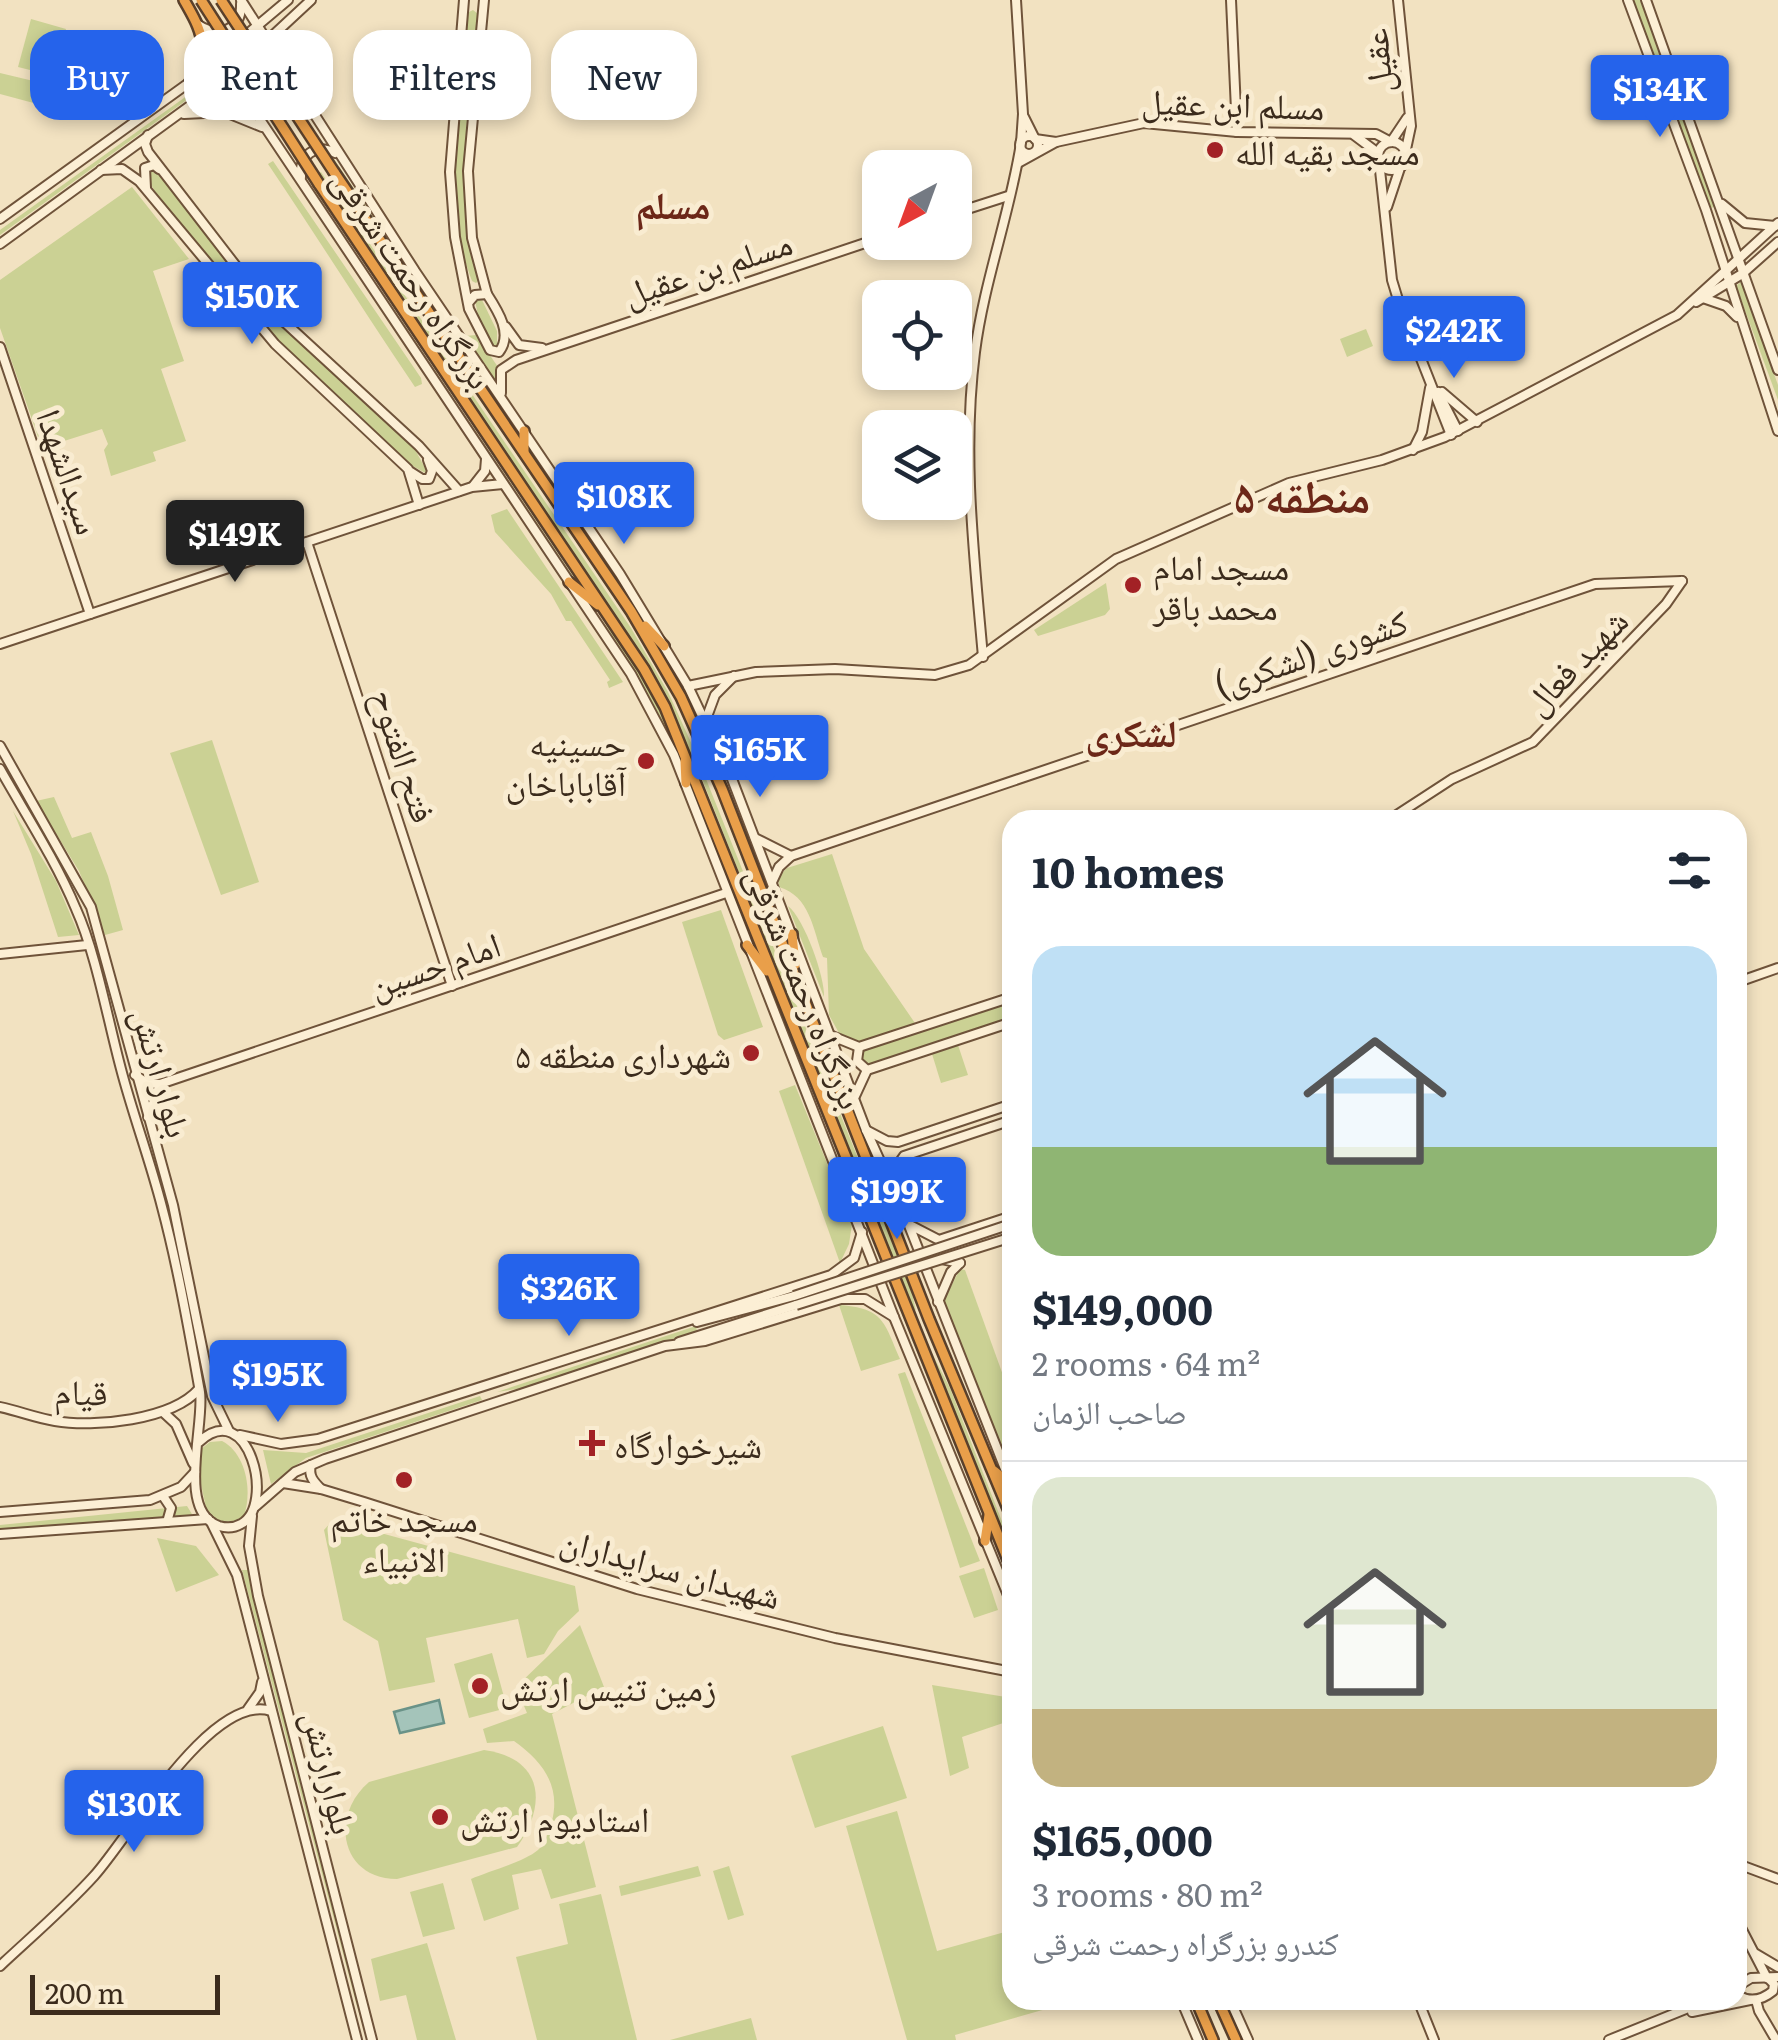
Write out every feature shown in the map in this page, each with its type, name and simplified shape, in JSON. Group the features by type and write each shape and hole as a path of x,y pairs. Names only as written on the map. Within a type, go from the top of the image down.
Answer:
{"highway":[{"path":"184,0 199,30"},
{"name":"بزرگراه رحمت شرقی","path":"201,0 319,184 644,669 684,753 1002,1545"},
{"name":"بزرگراه رحمت شرقی","path":"222,0 631,612 682,697 1002,1494"},
{"path":"524,430 524,454"},
{"path":"569,582 604,610"},
{"path":"631,612 664,646"},
{"path":"684,753 686,783"},
{"path":"792,934 796,977"},
{"path":"747,945 776,982"},
{"path":"848,1164 855,1212"},
{"path":"913,1325 929,1319"},
{"path":"992,1470 1002,1478"},
{"path":"985,1541 989,1512"},
{"path":"1200,2010 1211,2037"},
{"path":"1223,2010 1236,2040"},
{"path":"1230,2024 1247,2040"}],"main road":[{"path":"198,24 210,32 227,30 241,16 241,0"},
{"path":"241,0 259,30"},
{"path":"252,30 288,0"},
{"path":"279,30 311,0"},
{"path":"983,656 968,492 968,422 981,318 1021,144 1023,114 1016,0"},
{"path":"1231,0 1237,132"},
{"name":"عقیل","path":"1398,0 1407,118 1411,126 1406,154"},
{"path":"1628,0 1706,210 1778,431"},
{"path":"1646,0 1721,208 1717,213 1706,210"},
{"path":"499,352 490,350 472,319 455,236 450,172 464,2 484,2 468,171 472,238 488,294 520,345 551,348"},
{"path":"0,218 184,86"},
{"path":"172,120 184,111"},
{"path":"0,244 180,115 225,112 257,123 268,132"},
{"path":"1023,114 1038,144 1034,152"},
{"path":"1407,118 1391,142 1382,145 1378,157 1392,280 1416,348 1455,433"},
{"path":"262,120 636,683 686,783 894,1318 1002,1582"},
{"path":"317,120 524,430 688,686 732,778 866,1130 908,1223 1002,1461"},
{"name":"مسلم ابن عقیل","path":"1056,142 1144,123 1237,132 1376,134 1391,142"},
{"path":"1350,133 1363,138 1388,169 1401,166"},
{"path":"148,135 148,152 267,306 420,446 459,491"},
{"path":"1021,144 1028,136 1056,142"},
{"path":"1018,163 1056,142"},
{"path":"1386,212 1406,154 1402,146 1391,142"},
{"path":"1021,144 1024,151 1034,152"},
{"path":"304,186 301,164 308,153 325,149 342,160"},
{"path":"146,189 144,168 154,165 163,172"},
{"path":"101,170 122,169 132,174 274,344 422,479 431,476 430,462 420,446"},
{"path":"972,208 1008,196"},
{"path":"1718,200 1732,216 1745,223 1776,225"},
{"path":"1718,200 1778,370"},
{"path":"688,686 734,676 834,669 935,674 969,665 1116,559 1289,483 1413,450 1455,433 1677,315 1776,225"},
{"path":"1688,306 1729,284 1778,242"},
{"name":"مسلم بن عقیل","path":"502,370 516,360 862,244"},
{"path":"464,282 474,288 484,282"},
{"path":"468,303 475,294 488,294"},
{"path":"1703,298 1726,306 1740,320"},
{"path":"500,316 506,336 499,352 500,392 505,403"},
{"path":"454,328 466,331 472,319"},
{"name":"سیدالشهدا","path":"0,347 90,614"},
{"path":"1432,383 1476,422"},
{"path":"1413,450 1432,383"},
{"path":"472,487 485,472 486,459"},
{"path":"408,469 419,504"},
{"path":"0,644 459,491 503,484"},
{"name":"فتح الفتوح","path":"307,542 452,986"},
{"name":"شهید فعال","path":"1404,810 1452,779 1534,742 1666,604 1682,581"},
{"name":"کشوری (لشکری)","path":"791,856 1594,584 1682,581"},
{"path":"705,722 715,695 734,676"},
{"name":"بلوار ارتش","path":"0,746 90,907 174,1205 217,1408 233,1433"},
{"name":"بلوار ارتش","path":"0,770 68,891 87,945 162,1208 199,1389 199,1442"},
{"path":"754,837 791,856"},
{"path":"772,882 781,864 791,856"},
{"name":"امام حسین","path":"160,1084 726,893"},
{"path":"0,954 87,945"},
{"path":"1747,979 1778,968"},
{"path":"831,1036 859,1047 1002,1000"},
{"path":"855,1096 867,1070 1002,1025"},
{"path":"859,1047 857,1062 867,1070"},
{"path":"135,1075 160,1084 148,1116"},
{"path":"866,1130 898,1142 1002,1108"},
{"path":"978,1116 984,1129"},
{"path":"891,1186 892,1173 904,1156 1002,1123"},
{"path":"898,1142 898,1150 904,1156"},
{"path":"908,1223 932,1239 1002,1219"},
{"path":"0,1534 167,1522 210,1521 233,1528 283,1483 310,1465 1002,1228"},
{"path":"0,1512 163,1496 181,1486 194,1468 199,1442 218,1431 281,1444 300,1443 831,1276 854,1258 862,1232"},
{"path":"938,1302 951,1272 960,1263 947,1262 938,1254 948,1237"},
{"path":"664,1329 795,1300 1002,1239"},
{"path":"665,1346 705,1341 841,1299 855,1290 854,1282 847,1276 831,1276"},
{"path":"841,1299 865,1299 894,1318"},
{"path":"486,1385 492,1404"},
{"name":"قیام","path":"0,1407 53,1421 84,1424 163,1412 190,1399 199,1389"},
{"path":"200,1408 208,1419 214,1417 217,1408"},
{"path":"163,1412 176,1424 194,1468 200,1501 237,1575 357,2040"},
{"path":"233,1433 250,1455 257,1491 254,1511"},
{"path":"310,1465 309,1472 321,1489"},
{"name":"شهیدان سرایداران","path":"283,1483 321,1489 636,1589 834,1638 1002,1670"},
{"path":"163,1496 170,1508 167,1522"},
{"name":"بلوارارتش","path":"254,1511 249,1546 254,1573 372,2040"},
{"path":"237,1575 239,1567 245,1564 254,1573"},
{"path":"245,1712 260,1692 263,1677"},
{"path":"0,1966 96,1874 197,1744 245,1712 260,1708 272,1711"},
{"path":"1747,1867 1778,1879"},
{"path":"1747,1939 1772,1978 1776,1992 1747,2001"},
{"path":"1754,1952 1778,1967"},
{"path":"1747,1980 1772,1978"},
{"path":"1747,1998 1753,2000 1776,2040"},
{"path":"1185,2010 1198,2040"},
{"path":"1234,2010 1247,2040"},
{"path":"1422,2010 1434,2040"},
{"path":"1609,2040 1687,2010"},
{"path":"1678,2014 1699,2010"}],"green space":[{"path":"1633,0 1640,0 1715,207 1709,208"},
{"path":"473,10 478,14 476,30 465,30 467,13"},
{"path":"31,19 66,29 30,30 30,70 18,67"},
{"path":"0,73 30,80 30,102 0,94"},
{"path":"184,98 164,116 164,112"},
{"path":"153,120 159,120 0,235 0,230"},
{"path":"467,120 465,181 471,247 479,280 476,283 472,281 457,220 457,123"},
{"path":"328,155 501,406 514,432"},
{"path":"273,161 422,384 415,387 396,359 268,164"},
{"path":"149,170 160,176 220,251 243,286 239,290 166,207 146,176"},
{"path":"321,172 631,628 668,692 916,1311 909,1303 702,779 667,700"},
{"path":"305,177 579,585 570,578"},
{"path":"132,187 189,259 153,271 184,361 161,369 186,441 153,452 156,461 111,476 104,450 108,444 102,429 42,448 0,328 0,280"},
{"path":"1741,282 1778,385 1778,400 1736,286"},
{"path":"481,298 497,331 497,347 492,346 480,326 475,300"},
{"path":"255,299 413,446 429,475 400,459 288,354 248,301"},
{"path":"1366,329 1373,346 1347,357 1340,339"},
{"path":"476,335 498,367 495,381 465,336"},
{"path":"528,446 645,622 529,452"},
{"path":"507,509 623,682 609,688 610,680 571,621 566,621 551,594 495,532 491,515"},
{"path":"1106,583 1110,609 1105,615 1038,636 1034,630"},
{"path":"582,597 639,673 662,716 677,758 660,720"},
{"path":"212,740 259,882 221,895 170,753"},
{"path":"54,797 72,838 91,832 123,930 105,935 79,871 36,801"},
{"path":"13,811 56,881 79,935 58,937"},
{"path":"832,854 864,949 917,1026 860,1043 839,1033 829,1015 827,958 823,957 804,906 779,887 778,877 787,868"},
{"path":"788,906 801,922 812,949 824,997"},
{"path":"721,910 763,1027 724,1040 718,1035 682,922"},
{"path":"1002,1004 1002,1021 866,1065 860,1058 861,1052"},
{"path":"958,1045 968,1075 941,1083 932,1054"},
{"path":"795,1085 852,1224 849,1244 840,1263 779,1091"},
{"path":"960,1269 965,1270 1002,1372 1002,1448 944,1300"},
{"path":"839,1305 865,1310 880,1319 900,1359 861,1371"},
{"path":"696,1326 697,1331 530,1387 497,1392"},
{"path":"922,1334 950,1388 1002,1521 1002,1536"},
{"path":"905,1372 980,1561 960,1568 898,1374"},
{"path":"480,1396 482,1400 306,1458 271,1484 263,1450 306,1453"},
{"path":"222,1441 237,1455 246,1475 243,1518 229,1524 219,1522 207,1512 200,1480 201,1449 210,1442"},
{"path":"187,1506 195,1519 155,1518 0,1530 0,1525"},
{"path":"333,1520 575,1586 579,1611 558,1631 544,1654 527,1658 518,1619 426,1638 435,1682 389,1691 378,1641 343,1620 324,1530"},
{"path":"157,1538 196,1546 219,1575 176,1592"},
{"path":"984,1568 998,1610 974,1618 959,1576"},
{"path":"242,1570 248,1570 370,2040 356,2003"},
{"path":"580,1625 604,1687 552,1714 596,1887 551,1899 541,1869 512,1875 519,1909 484,1921 471,1879 538,1850 552,1821 554,1796 547,1775 533,1757 514,1741 487,1743 483,1729 527,1713 516,1687"},
{"name":"زمین تنیس ارتش","path":"492,1653 507,1708 469,1718 454,1664"},
{"path":"932,1685 1002,1696 1002,1723 962,1737 969,1768 950,1776"},
{"path":"883,1726 907,1798 815,1828 791,1756"},
{"name":"استادیوم ارتش","path":"484,1750 518,1762 534,1785 533,1815 517,1847 397,1879 363,1869 347,1843 346,1828 356,1796 369,1782"},
{"path":"897,1811 937,1951 1002,1933 1002,2010 1042,2010 955,2035 956,2040 907,2040 846,1826"},
{"path":"698,1866 701,1876 621,1896 619,1886"},
{"path":"729,1866 744,1915 728,1920 713,1871"},
{"path":"443,1883 455,1929 423,1937 410,1892"},
{"path":"601,1894 637,2040 537,2040 516,1957 568,1944 559,1904"},
{"path":"427,1943 456,2040 417,2040 406,1995 380,2001 371,1959"},
{"path":"751,2018 757,2040 670,2040"}],"water":[{"path":"439,1700 444,1723 400,1733 394,1712"}],"place":[{"name":"مسجد بقیه الله","path":"1215,150"},
{"name":"مسجد امام محمد باقر","path":"1133,585"},
{"name":"حسینیه آقاباباخان","path":"646,761"},
{"name":"شهرداری منطقه ۵","path":"751,1053"},
{"name":"شیرخوارگاه","path":"592,1443"},
{"name":"مسجد خاتم الانبیاء","path":"404,1480"},
{"name":"زمین تنیس ارتش","path":"480,1686"},
{"name":"استادیوم ارتش","path":"440,1817"}],"district":[{"name":"مسلم","path":"673,202"},
{"name":"منطقه ۵","path":"1302,493"},
{"name":"لشکری","path":"1131,730"}]}
